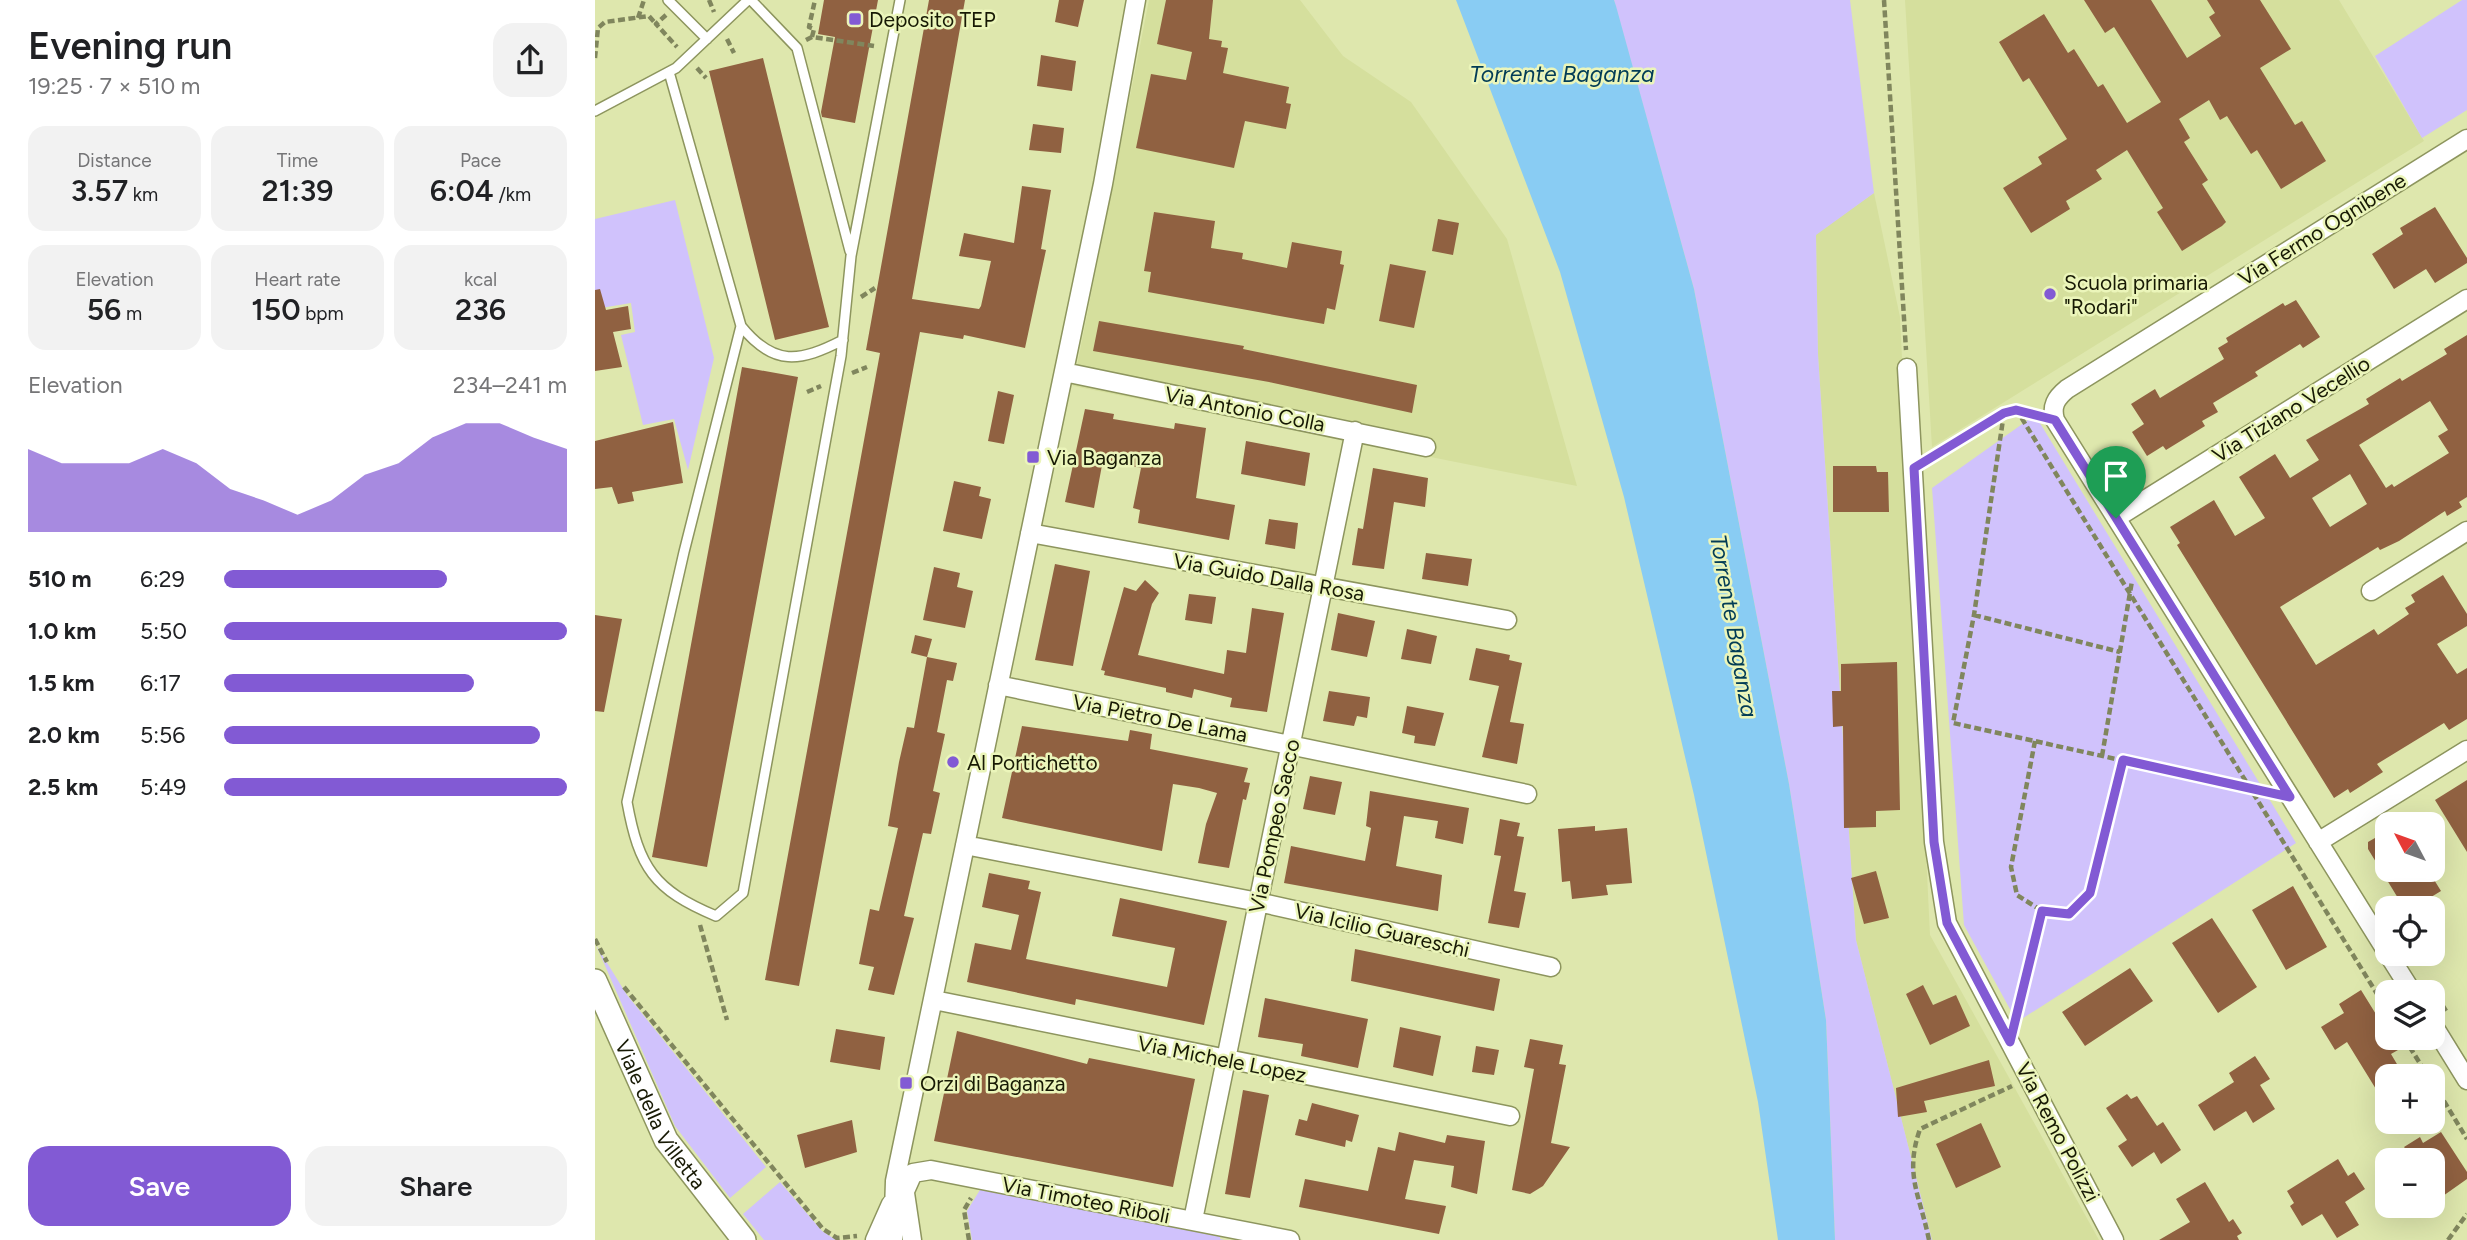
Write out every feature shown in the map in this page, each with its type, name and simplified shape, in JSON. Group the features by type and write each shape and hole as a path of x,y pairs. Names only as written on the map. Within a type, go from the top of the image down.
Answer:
{"street":[{"path":"893,1240 904,1151 933,1000 1103,184 1136,0"},
{"name":"Via Fermo Ognibene","path":"2055,420 2054,403 2067,388 2467,139"},
{"name":"Via Tiziano Vecellio","path":"2116,518 2467,299"},
{"name":"Via Remo Polizzi","path":"1907,368 1934,842 1947,923 2114,1240"},
{"name":"Via Antonio Colla","path":"1064,372 1426,447"},
{"path":"2055,420 2375,934"},
{"name":"Via Pompeo Sacco","path":"1193,1220 1355,431"},
{"path":"2371,590 2467,531"},
{"name":"Via Guido Dalla Rosa","path":"1030,533 1507,620"},
{"name":"Via Pietro De Lama","path":"998,685 1527,794"},
{"path":"2318,842 2467,750"},
{"name":"Via Icilio Guareschi","path":"965,845 1258,902 1551,967"},
{"name":"Viale della Villetta","path":"608,976 666,1140 745,1238"},
{"name":"Via Michele Lopez","path":"933,1000 1510,1116"},
{"path":"2445,1044 2467,1080"},
{"path":"904,1151 908,1164 924,1170"},
{"path":"875,1240 911,1175 924,1170"},
{"name":"Via Timoteo Riboli","path":"924,1170 1290,1240"},
{"path":"900,1191 912,1240"}],"lane":[{"path":"595,111 669,72 749,0 797,48 851,256"},
{"path":"741,326 684,552 627,802 633,835 650,874 680,901 716,916 743,893 843,340 851,256 900,0"},
{"path":"671,3 707,39"},
{"path":"669,72 741,326 754,342 774,354 784,356 803,358 843,340"}],"path":[{"path":"638,18 644,0"},
{"path":"815,0 809,27 814,29 812,37 874,47 876,36"},
{"path":"1884,0 1907,368"},
{"path":"656,24 671,3"},
{"path":"595,58 597,28 605,22 649,16 706,78"},
{"path":"2016,410 2375,991"},
{"path":"1914,468 2004,413 2016,410 2055,420"},
{"path":"2004,413 1974,615 1953,723 2290,797"},
{"path":"2102,756 2137,552"},
{"path":"1974,615 2120,652"},
{"path":"2035,741 2011,867 2017,895 2042,911 2069,914 2090,893 2123,760"},
{"path":"2010,1042 2042,911"},
{"path":"698,918 727,1020"},
{"path":"595,939 608,976 823,1229 837,1238 859,1236 864,1240"},
{"path":"2425,976 2453,1021"},
{"path":"1929,1240 1911,1176 1912,1151 1920,1129 2029,1077"},
{"path":"2445,1103 2467,1139"},
{"path":"969,1240 964,1210 982,1180"},
{"path":"2448,1240 2467,1214"}],"shaded area":[{"path":"1149,0 1300,0 1343,56 1411,102 1507,239 1577,486 1073,386"},
{"path":"1614,0 1850,0 1874,193 1816,235 1818,354 1856,940 1932,1240 1835,1240 1826,1020 1789,784 1694,289"},
{"name":"Scuola primaria \"Rodari\"","path":"1905,0 2339,0 2424,141 1932,447"},
{"path":"2462,0 2467,0 2467,110 2422,138 2375,56"},
{"path":"1874,193 1900,317 1930,935 2099,1240 1932,1240 1856,940 1818,354 1816,234"},
{"path":"675,200 714,358 688,470 674,419 643,425 621,335 635,332 631,303 595,309 595,219"},
{"path":"2035,415 2296,843 2017,1022 1964,925 1932,488"},
{"path":"596,945 627,995 766,1167 730,1198 675,1126"},
{"path":"780,1182 822,1231 836,1240 764,1240 743,1214"},
{"path":"983,1185 1221,1232 1220,1239 1225,1240 972,1240 967,1211"}],"water":[{"name":"Torrente Baganza","path":"1456,0 1614,0 1616,6 1694,289 1789,784 1826,1020 1835,1240 1778,1240 1758,1102 1694,795 1624,497 1560,272"}],"building":[{"path":"824,0 878,0 855,123 822,117 835,37 818,34"},
{"path":"929,0 965,0 912,299 979,309 991,261 959,256 964,233 1014,243 1022,186 1051,190 1041,249 1046,250 1025,348 964,335 963,339 920,332 799,986 765,980 880,353 866,350"},
{"path":"1059,0 1084,0 1078,27 1055,22"},
{"path":"1166,0 1213,0 1209,39 1222,41 1221,47 1228,48 1223,73 1289,87 1286,103 1291,104 1286,129 1245,121 1234,168 1136,148 1151,74 1186,80 1192,52 1157,44"},
{"path":"2084,0 2151,0 2187,58 2221,36 2209,17 2215,13 2207,0 2260,0 2291,49 2260,68 2295,125 2302,121 2326,161 2281,189 2257,150 2251,154 2227,116 2220,120 2209,100 2179,119 2190,138 2184,142 2208,180 2202,184 2226,222 2222,226 2182,251 2157,212 2163,208 2127,150 2096,170 2102,179 2066,201 2070,209 2031,233 2003,188 2042,164 2038,157 2067,139 2029,78 2023,82 1999,42 2044,14 2068,53 2074,49 2098,87 2103,84 2127,123 2161,102 2114,27 2105,33"},
{"path":"1041,55 1076,61 1072,91 1037,86"},
{"path":"763,58 829,327 775,340 709,71"},
{"path":"1033,124 1064,128 1061,153 1029,150"},
{"path":"2435,207 2467,258 2467,263 2435,283 2426,269 2394,289 2372,254 2403,234 2400,228"},
{"path":"1154,212 1215,221 1211,248 1243,253 1242,259 1287,268 1292,242 1342,251 1340,264 1344,265 1335,310 1327,308 1324,324 1148,292 1151,272 1144,271"},
{"path":"1438,219 1459,223 1453,255 1432,251"},
{"path":"1390,264 1426,271 1414,328 1379,321"},
{"path":"600,289 606,310 628,306 631,329 613,332 622,367 595,371 595,290"},
{"path":"2296,300 2320,337 2303,348 2300,344 2255,372 2258,376 2213,403 2218,412 2202,421 2205,426 2166,450 2163,446 2147,456 2132,432 2144,424 2131,404 2155,389 2160,398 2224,359 2218,348 2228,342 2226,338 2283,303 2285,306"},
{"path":"1099,321 1244,346 1243,349 1417,385 1412,413 1269,382 1093,351"},
{"path":"2467,335 2467,497 2459,502 2462,507 2447,516 2445,511 2399,541 2380,550 2378,547 2280,607 2316,665 2374,629 2378,635 2409,614 2405,608 2415,602 2411,595 2443,575 2467,614 2467,626 2437,644 2457,674 2467,668 2467,719 2449,730 2444,723 2377,764 2383,772 2350,793 2348,789 2334,798 2177,545 2180,543 2170,527 2214,500 2235,536 2265,518 2239,477 2275,454 2290,478 2319,460 2306,440 2369,404 2366,399 2400,378 2402,381 2447,354 2444,349","holes":["2430,401 2448,430 2438,436 2449,453 2394,487 2392,484 2386,488 2359,445","2350,474 2367,504 2330,527 2312,498"]},
{"path":"742,367 798,377 707,867 652,857"},
{"path":"998,391 1014,395 1004,444 988,441"},
{"path":"1085,409 1114,414 1113,419 1174,429 1175,423 1206,428 1196,498 1235,505 1229,540 1138,523 1140,510 1133,508 1141,468 1103,460 1094,508 1065,502"},
{"path":"673,422 683,483 632,492 634,501 618,504 612,487 595,489 595,441"},
{"path":"1246,441 1310,453 1305,486 1241,474"},
{"path":"1833,466 1876,466 1877,472 1888,472 1889,512 1833,512"},
{"path":"1373,468 1428,478 1425,507 1394,502 1384,569 1352,565 1358,528 1363,529"},
{"path":"954,481 981,487 979,496 991,499 982,539 943,531"},
{"path":"1269,519 1298,523 1295,549 1265,544"},
{"path":"1426,553 1472,559 1468,586 1422,579"},
{"path":"1055,564 1090,571 1073,666 1035,660"},
{"path":"934,567 960,573 957,587 973,591 965,628 923,620"},
{"path":"1145,580 1159,593 1152,604 1138,655 1224,674 1227,650 1246,653 1252,608 1284,613 1267,712 1230,707 1232,698 1194,689 1192,698 1166,692 1166,688 1104,675 1105,671 1101,670 1124,587 1136,591"},
{"path":"1189,594 1216,597 1212,624 1185,620"},
{"path":"1338,613 1375,621 1367,657 1331,650"},
{"path":"595,615 622,619 604,712 595,711"},
{"path":"1407,629 1437,636 1431,664 1401,659"},
{"path":"915,635 932,639 927,657 911,653"},
{"path":"1476,648 1510,655 1509,660 1522,663 1510,722 1524,724 1517,764 1482,757 1499,686 1469,680"},
{"path":"927,657 957,663 953,681 947,680 937,732 945,734 933,791 940,793 931,834 923,833 904,916 914,918 894,995 868,990 874,967 859,964 870,909 879,911 898,828 888,826 907,727 914,728"},
{"path":"1897,662 1900,810 1876,811 1876,827 1844,828 1843,726 1833,727 1832,691 1841,691 1841,664"},
{"path":"1329,691 1370,697 1367,718 1357,716 1354,726 1323,721"},
{"path":"1407,706 1444,713 1435,746 1414,743 1415,736 1402,733"},
{"path":"1022,726 1128,741 1130,730 1152,734 1150,749 1248,768 1244,782 1250,783 1246,800 1243,799 1229,868 1198,863 1206,824 1217,793 1199,788 1173,784 1162,851 1002,818"},
{"path":"1310,776 1342,782 1335,815 1303,809"},
{"path":"2467,780 2467,852 2445,812 2435,800"},
{"path":"1370,791 1469,808 1463,844 1435,838 1438,821 1404,816 1396,866 1442,875 1438,911 1284,883 1291,846 1365,861 1371,828 1366,826"},
{"path":"1500,819 1520,823 1517,836 1524,837 1514,891 1526,893 1519,928 1488,923 1501,856 1494,855"},
{"path":"1595,826 1595,831 1627,828 1632,883 1606,885 1608,895 1572,899 1570,881 1562,882 1558,829"},
{"path":"2375,838 2375,860 2368,849 2368,842"},
{"path":"1876,871 1889,918 1864,924 1851,878"},
{"path":"989,873 1030,881 1028,889 1041,892 1026,959 1167,987 1175,948 1112,936 1120,898 1227,921 1204,1025 1076,999 1075,1005 967,982 975,943 1011,950 1019,915 982,907"},
{"path":"2388,882 2435,882 2441,891 2433,896 2397,896"},
{"path":"2293,886 2327,947 2286,970 2252,910"},
{"path":"2212,918 2257,987 2218,1013 2172,943"},
{"path":"1355,949 1500,979 1494,1011 1351,981"},
{"path":"2130,968 2153,1001 2085,1046 2062,1012"},
{"path":"1923,985 1933,1005 1956,995 1970,1026 1930,1045 1906,994"},
{"path":"2361,990 2375,1013 2375,1050 2398,1050 2391,1054 2397,1064 2375,1064 2375,1088 2347,1042 2335,1050 2321,1027 2344,1013 2339,1004"},
{"path":"1265,998 1368,1019 1358,1068 1301,1056 1303,1044 1258,1037"},
{"path":"1400,1027 1441,1036 1433,1076 1393,1067"},
{"path":"836,1029 885,1037 880,1070 830,1062"},
{"path":"957,1031 1087,1064 1089,1058 1195,1079 1173,1187 934,1141"},
{"path":"1530,1039 1563,1045 1559,1064 1566,1065 1551,1143 1570,1147 1543,1186 1530,1194 1512,1190 1534,1069 1524,1067"},
{"path":"1476,1046 1499,1050 1494,1075 1472,1072"},
{"path":"2255,1056 2270,1079 2260,1085 2275,1109 2253,1123 2246,1111 2214,1131 2198,1105 2234,1082 2229,1073"},
{"path":"1989,1060 1995,1086 1924,1101 1927,1112 1898,1117 1896,1088"},
{"path":"1243,1090 1269,1095 1250,1198 1225,1194"},
{"path":"2127,1094 2131,1099 2137,1096 2157,1126 2163,1122 2181,1150 2161,1164 2154,1152 2132,1167 2118,1146 2127,1140 2106,1108"},
{"path":"1312,1103 1359,1115 1352,1142 1346,1140 1345,1147 1295,1135 1299,1119 1307,1121"},
{"path":"852,1120 857,1152 805,1168 797,1135"},
{"path":"1981,1123 2001,1167 1956,1188 1936,1144"},
{"path":"1399,1132 1445,1143 1447,1135 1485,1141 1477,1194 1451,1187 1454,1166 1414,1160 1405,1199 1446,1206 1439,1234 1299,1207 1305,1179 1368,1191 1378,1147 1395,1151"},
{"path":"2442,1134 2467,1172 2467,1179 2445,1195 2445,1148 2404,1147 2420,1137 2423,1143"},
{"path":"2338,1159 2348,1176 2354,1172 2365,1189 2345,1202 2359,1225 2337,1238 2322,1214 2302,1226 2290,1206 2294,1203 2287,1191"},
{"path":"2205,1182 2229,1222 2233,1219 2242,1233 2237,1236 2239,1240 2159,1240 2190,1222 2176,1199"}],"place":[{"name":"Deposito TEP","path":"855,19"},
{"name":"Scuola primaria \"Rodari\"","path":"2050,294"},
{"name":"Via Baganza","path":"1033,457"},
{"name":"Al Portichetto","path":"953,762"},
{"name":"Orzi di Baganza","path":"906,1083"}],"route":[{"path":"2016,410 2055,420 2116,518 2290,797 2123,760 2090,893 2069,914 2042,911 2010,1042 1947,923 1934,842 1914,468 2004,413 2016,410"}]}
